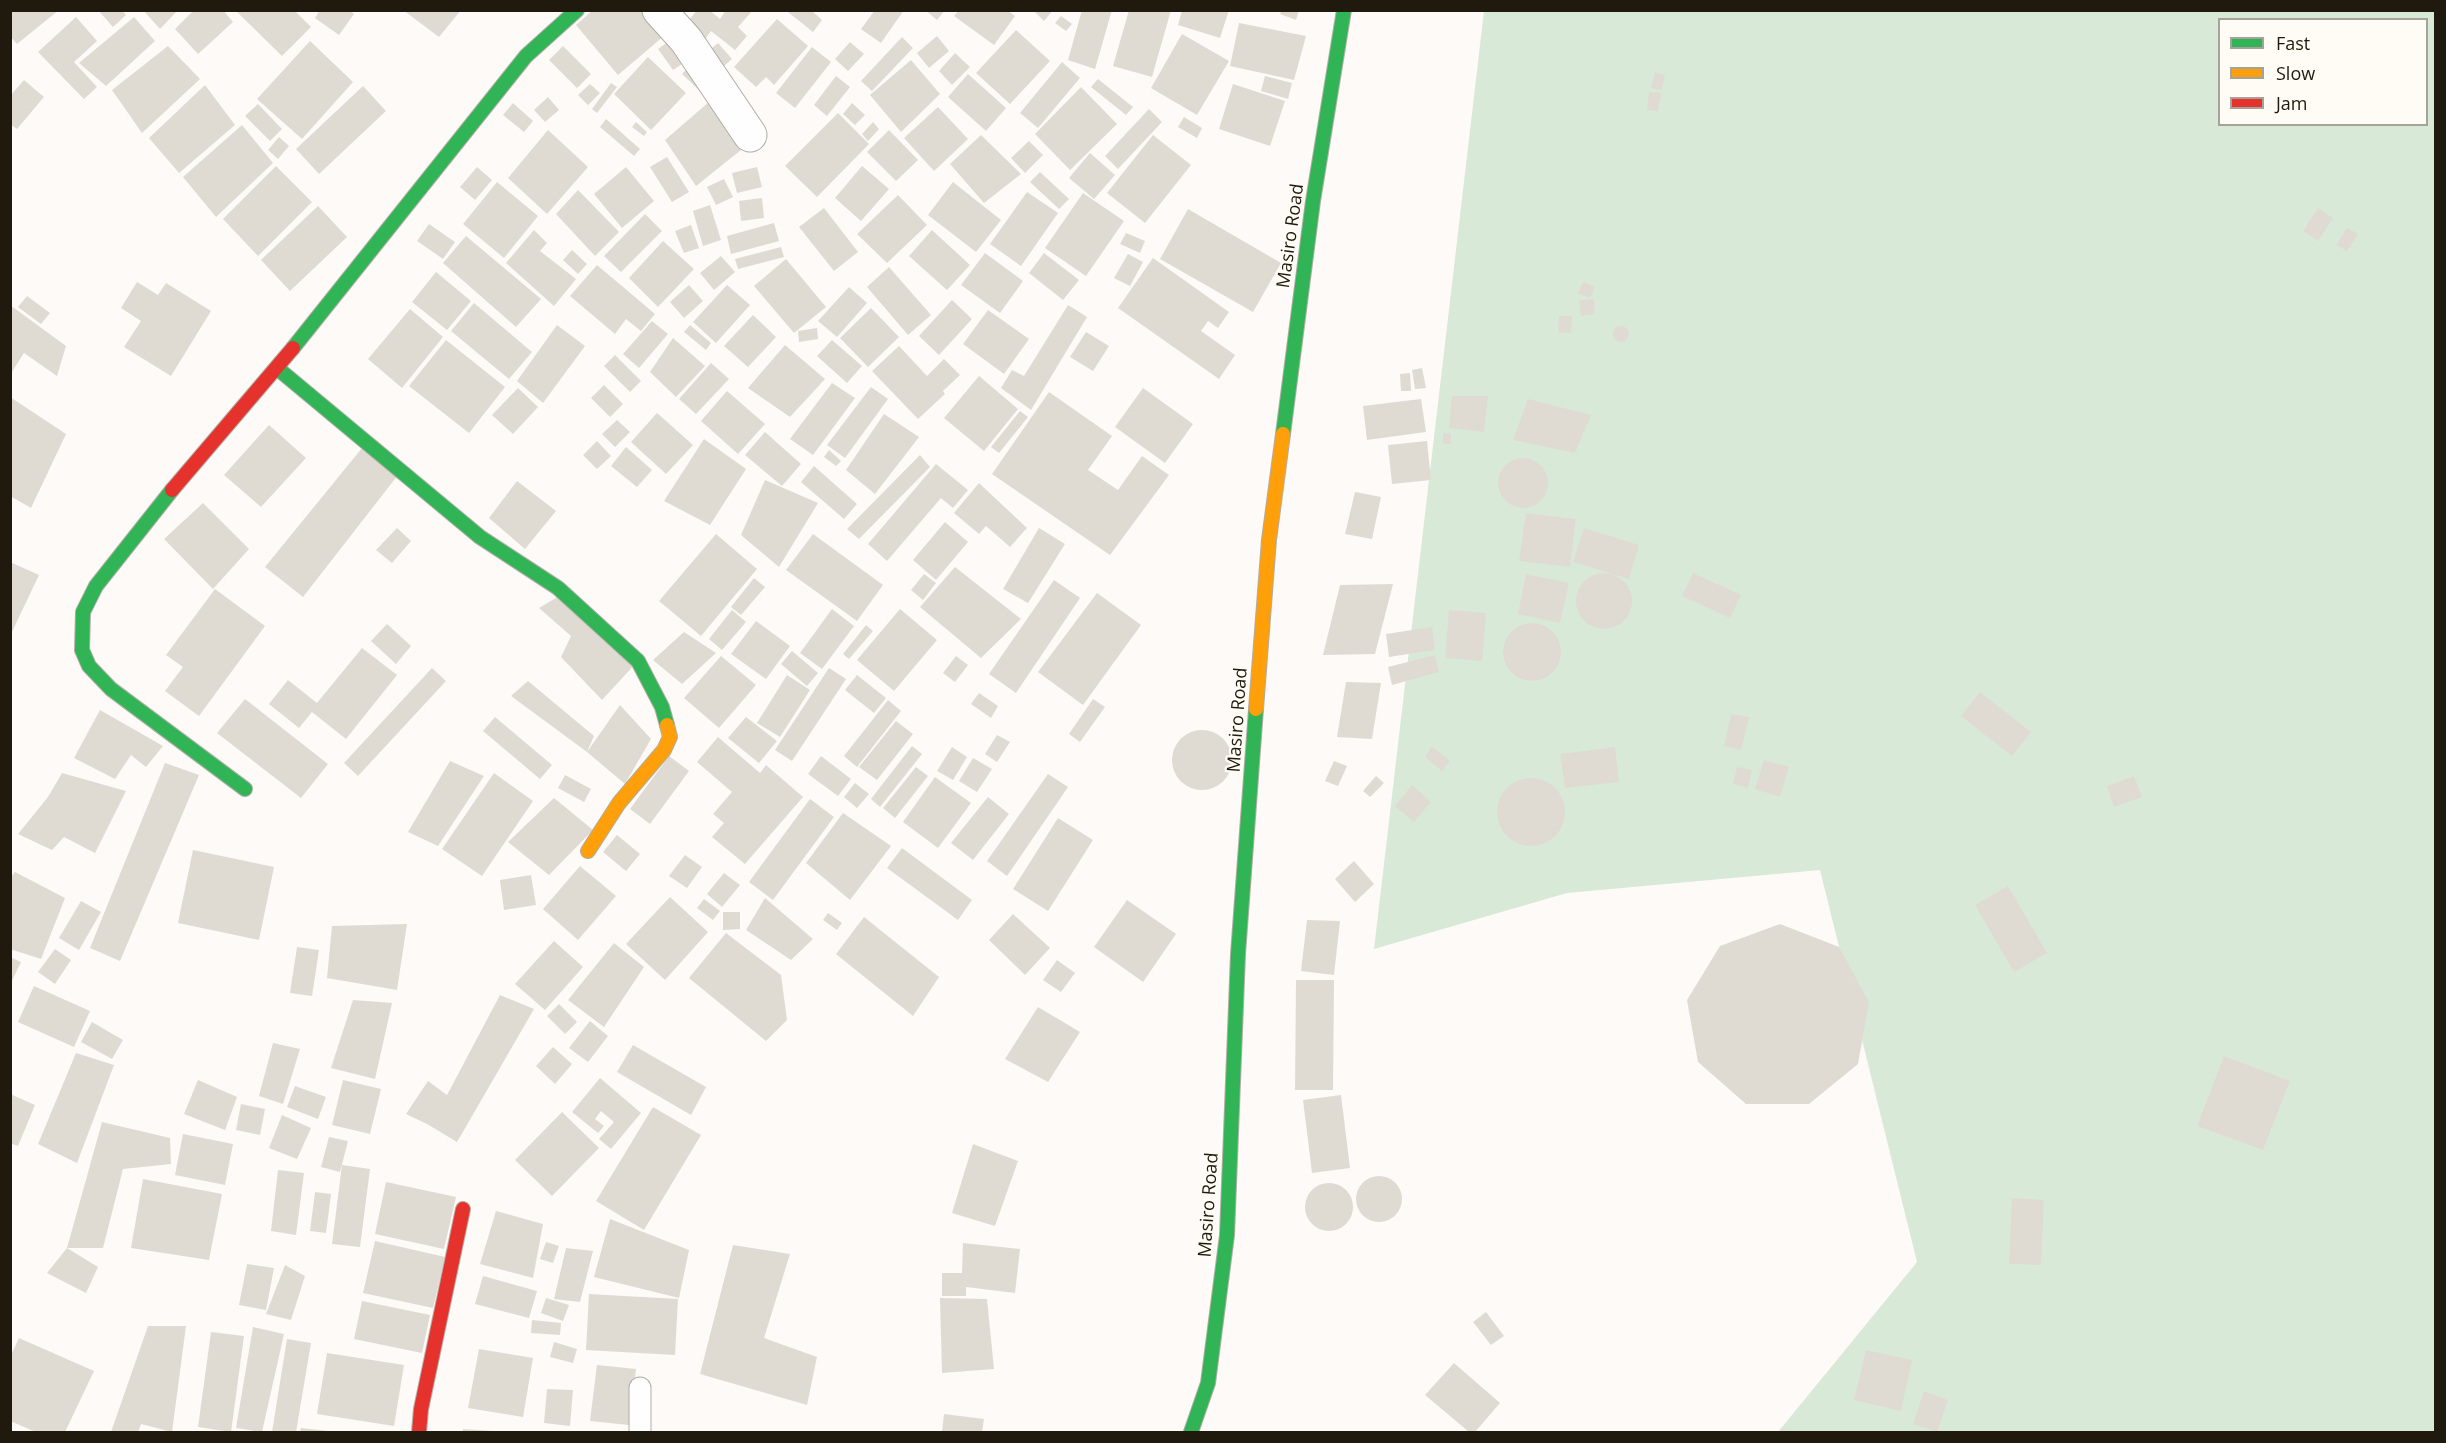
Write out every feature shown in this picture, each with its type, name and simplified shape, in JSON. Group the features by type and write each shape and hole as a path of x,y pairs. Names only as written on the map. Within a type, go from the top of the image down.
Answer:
{"street":[{"path":"245,789 111,689 89,666 82,650 82,612 96,586 120,554 233,417 277,368 526,56 577,10"},
{"path":"659,10 692,48 750,135"},
{"name":"Masiro Road","path":"1191,1432 1208,1383 1227,1235 1238,954 1269,540 1313,201 1344,10"},
{"path":"277,368 480,537 558,588 638,662 662,706 670,737 664,750 619,803 588,850"},
{"path":"419,1432 421,1409 464,1209"}],"lane":[{"path":"640,1388 640,1432"}],"green space":[{"path":"1484,11 2435,11 2435,1432 1778,1432 1917,1262 1820,870 1567,893 1374,949"}],"building":[{"path":"10,10 59,10 17,44 10,36"},
{"path":"98,10 122,10 126,15 113,27"},
{"path":"143,10 178,10 160,29"},
{"path":"194,10 223,10 233,22 198,54 175,29"},
{"path":"235,10 294,10 311,27 282,56"},
{"path":"320,10 349,10 354,14 339,35 315,18"},
{"path":"403,10 461,10 439,37"},
{"path":"593,10 644,10 665,35 618,75 576,25"},
{"path":"697,10 709,10 720,19 726,10 753,10 738,27 747,36 735,50 711,31 703,42 684,27"},
{"path":"789,10 811,10 822,20 813,32 788,12"},
{"path":"875,10 904,10 881,43 861,29"},
{"path":"925,10 945,10 937,20"},
{"path":"959,10 1007,10 1015,16 994,45 954,16"},
{"path":"1033,10 1053,10 1044,21"},
{"path":"1082,10 1112,10 1095,69 1068,60"},
{"path":"1129,10 1171,10 1152,77 1113,66"},
{"path":"1182,10 1229,10 1220,38 1178,25"},
{"path":"1282,10 1299,10 1296,20 1280,14"},
{"path":"1061,16 1072,24 1066,31 1055,23"},
{"path":"76,17 97,41 74,62 97,87 84,99 38,52"},
{"path":"134,17 155,41 106,86 79,63"},
{"path":"777,19 808,46 774,85 766,77 756,87 734,67"},
{"path":"1239,23 1306,36 1294,80 1230,66"},
{"path":"1016,30 1050,61 1010,104 976,73"},
{"path":"1182,34 1229,61 1197,115 1151,88"},
{"path":"937,36 949,51 929,68 917,53"},
{"path":"902,37 913,48 872,91 861,81"},
{"path":"310,41 353,82 302,139 257,99"},
{"path":"669,41 685,62 673,70 658,49"},
{"path":"850,42 864,54 848,71 835,59"},
{"path":"718,43 732,59 718,71 704,55"},
{"path":"168,46 200,79 142,133 112,90"},
{"path":"563,46 591,74 577,88 549,60"},
{"path":"812,47 831,62 795,108 776,93"},
{"path":"955,53 970,67 952,85 939,71"},
{"path":"648,57 686,93 651,130 614,94"},
{"path":"911,60 940,94 901,132 870,95"},
{"path":"1062,62 1080,78 1038,128 1020,113"},
{"path":"690,65 707,80 699,90 682,74"},
{"path":"1655,72 1665,75 1662,90 1651,88"},
{"path":"968,74 1006,108 986,131 948,97"},
{"path":"836,76 850,87 827,116 814,105"},
{"path":"1265,76 1292,83 1288,99 1261,91"},
{"path":"1098,79 1133,107 1126,115 1091,87"},
{"path":"24,80 44,97 17,129 10,124 10,96"},
{"path":"611,83 617,87 597,113 592,109"},
{"path":"590,84 600,93 588,105 578,95"},
{"path":"1233,84 1285,101 1270,146 1219,129"},
{"path":"205,85 235,125 179,173 149,138"},
{"path":"363,86 386,111 319,174 296,149"},
{"path":"1081,87 1117,124 1070,170 1035,134"},
{"path":"1649,92 1661,93 1658,111 1647,110"},
{"path":"548,97 559,110 545,122 534,110"},
{"path":"710,101 741,150 696,186 665,140"},
{"path":"513,103 533,121 524,132 503,115"},
{"path":"852,103 865,115 855,125 843,114"},
{"path":"258,104 282,129 270,141 245,116"},
{"path":"938,107 968,139 934,171 904,138"},
{"path":"1149,109 1162,122 1118,169 1105,156"},
{"path":"838,113 869,144 817,197 785,166"},
{"path":"1184,117 1202,128 1197,138 1178,127"},
{"path":"606,119 640,149 634,156 600,127"},
{"path":"636,122 647,132 644,136 632,127"},
{"path":"873,122 879,129 868,141 862,134"},
{"path":"242,125 273,163 216,217 183,177"},
{"path":"548,130 588,167 547,214 508,178"},
{"path":"889,130 918,160 896,181 867,152"},
{"path":"981,135 1021,174 984,203 950,164"},
{"path":"1153,135 1191,165 1145,223 1107,193"},
{"path":"279,137 289,146 278,159 268,150"},
{"path":"1029,141 1043,155 1025,173 1011,158"},
{"path":"1090,153 1115,175 1094,199 1069,178"},
{"path":"667,157 689,192 672,202 650,167"},
{"path":"276,166 312,202 258,256 223,219"},
{"path":"862,166 889,189 861,221 835,198"},
{"path":"477,167 492,180 475,200 460,187"},
{"path":"626,167 654,201 622,228 594,194"},
{"path":"757,167 762,187 737,193 732,173"},
{"path":"1040,172 1069,199 1059,209 1030,182"},
{"path":"724,179 733,197 716,205 707,187"},
{"path":"497,182 538,216 504,258 463,224"},
{"path":"953,182 1001,220 976,252 928,215"},
{"path":"578,190 619,232 595,256 556,214"},
{"path":"1027,192 1058,213 1021,266 990,244"},
{"path":"1083,193 1124,221 1086,276 1045,248"},
{"path":"898,195 927,225 887,263 857,234"},
{"path":"762,198 764,218 741,221 739,201"},
{"path":"710,205 721,240 703,246 693,211"},
{"path":"318,206 347,237 290,291 261,260"},
{"path":"824,208 858,252 834,271 799,227"},
{"path":"2318,208 2333,218 2318,241 2303,231"},
{"path":"1188,209 1281,263 1253,312 1160,259"},
{"path":"645,214 662,231 621,272 604,256"},
{"path":"774,223 779,241 731,254 727,236"},
{"path":"429,224 455,242 443,259 417,241"},
{"path":"691,225 699,248 684,253 675,231"},
{"path":"2347,228 2358,234 2347,251 2336,245"},
{"path":"534,230 547,243 540,251 576,279 554,306 506,263"},
{"path":"932,230 970,265 947,290 909,256"},
{"path":"1126,233 1145,241 1140,253 1120,244"},
{"path":"466,236 541,299 516,327 443,263"},
{"path":"663,241 694,269 658,307 629,278"},
{"path":"781,247 784,257 738,269 735,259"},
{"path":"572,250 587,264 578,274 563,260"},
{"path":"985,253 1023,281 1000,313 961,285"},
{"path":"1044,253 1079,280 1063,300 1029,273"},
{"path":"1128,254 1143,262 1130,286 1114,278"},
{"path":"721,256 735,272 714,290 700,273"},
{"path":"1153,258 1229,312 1218,328 1208,321 1201,331 1235,355 1219,379 1118,308"},
{"path":"786,259 826,307 794,333 754,286"},
{"path":"597,265 655,314 641,331 626,319 615,334 570,296"},
{"path":"889,267 931,315 908,335 867,287"},
{"path":"436,272 471,301 447,330 412,302"},
{"path":"137,282 158,295 166,283 211,311 171,376 124,347 141,321 121,308"},
{"path":"1583,282 1595,287 1590,298 1578,293"},
{"path":"689,285 703,301 684,318 670,302"},
{"path":"727,285 750,305 716,343 693,322"},
{"path":"849,287 867,303 837,337 818,321"},
{"path":"27,296 50,313 41,324 18,307"},
{"path":"1594,299 1595,314 1581,316 1579,300"},
{"path":"952,300 972,319 939,355 919,336"},
{"path":"474,303 532,352 509,379 451,331"},
{"path":"10,305 66,346 57,376 24,353 10,375"},
{"path":"1068,305 1087,317 1031,410 1001,388 1012,370 1024,376"},
{"path":"871,308 899,337 868,367 840,338"},
{"path":"410,309 443,337 402,388 368,359"},
{"path":"988,310 1029,339 1004,374 963,344"},
{"path":"753,315 776,337 748,367 724,346"},
{"path":"1559,316 1572,316 1571,333 1558,332"},
{"path":"652,321 668,334 639,368 623,354"},
{"path":"557,325 585,346 543,403 517,381"},
{"path":"690,325 711,343 706,350 684,332"},
{"path":"1618,326 1624,326 1629,334 1627,340 1618,342 1613,337 1613,331"},
{"path":"817,328 818,339 799,342 798,331"},
{"path":"1086,332 1109,346 1093,371 1070,357"},
{"path":"673,338 705,366 676,397 650,372"},
{"path":"446,340 505,387 469,433 409,386"},
{"path":"832,340 862,366 847,383 817,356"},
{"path":"785,345 825,379 790,417 748,388"},
{"path":"899,346 927,376 944,359 960,375 943,391 945,394 918,419 872,371"},
{"path":"615,355 641,381 630,392 604,366"},
{"path":"711,363 729,379 696,414 679,399"},
{"path":"1422,368 1426,388 1415,389 1412,370"},
{"path":"1410,373 1411,391 1401,391 1400,374"},
{"path":"979,376 1018,409 984,451 944,418"},
{"path":"832,383 855,398 813,455 790,439"},
{"path":"604,385 623,404 610,417 591,398"},
{"path":"871,387 888,399 845,458 827,445"},
{"path":"518,388 538,407 513,434 492,415"},
{"path":"1143,388 1193,424 1165,463 1115,427"},
{"path":"727,391 765,424 738,454 701,421"},
{"path":"1049,392 1112,436 1088,470 1118,490 1142,456 1169,475 1110,555 992,474"},
{"path":"1452,396 1488,396 1484,432 1449,428"},
{"path":"10,397 66,434 31,508 10,496"},
{"path":"1421,399 1426,432 1367,440 1363,406"},
{"path":"1528,399 1591,415 1575,453 1513,440"},
{"path":"1020,411 1028,417 999,453 991,447"},
{"path":"657,413 693,445 666,474 631,442"},
{"path":"884,414 919,437 875,494 846,470"},
{"path":"617,420 630,432 615,447 602,434"},
{"path":"269,425 306,458 261,507 224,475"},
{"path":"765,432 801,464 782,486 745,455"},
{"path":"1443,433 1451,434 1451,444 1443,444"},
{"path":"704,439 746,469 710,525 664,501"},
{"path":"597,441 611,456 597,469 583,455"},
{"path":"1427,441 1431,480 1392,484 1388,445"},
{"path":"626,447 652,470 637,487 611,466"},
{"path":"362,448 398,475 303,597 265,567"},
{"path":"829,450 841,461 836,466 824,457"},
{"path":"920,455 930,467 859,539 847,529"},
{"path":"1518,458 1528,458 1541,465 1548,478 1548,488 1541,501 1528,508 1518,508 1509,504 1502,497 1498,488 1498,478 1502,469 1509,462"},
{"path":"936,464 968,490 953,508 941,498 887,561 868,544"},
{"path":"814,466 857,504 844,519 801,482"},
{"path":"765,480 818,503 779,567 741,535"},
{"path":"517,481 556,511 525,549 489,518"},
{"path":"979,483 1027,528 1010,547 986,526 979,534 954,513"},
{"path":"1355,492 1381,497 1372,539 1345,534"},
{"path":"203,503 249,549 213,589 164,539"},
{"path":"1526,513 1576,519 1570,567 1519,561"},
{"path":"945,522 968,542 936,580 913,560"},
{"path":"397,528 411,541 392,563 376,550"},
{"path":"1039,528 1065,544 1028,603 1003,589"},
{"path":"1584,528 1639,545 1629,579 1573,562"},
{"path":"716,534 757,569 701,636 659,601"},
{"path":"813,534 883,585 857,621 786,570"},
{"path":"10,562 39,575 10,636"},
{"path":"955,567 1021,619 981,658 920,607"},
{"path":"1604,573 1615,575 1624,581 1630,590 1632,601 1630,612 1624,621 1615,627 1604,629 1593,627 1584,621 1578,612 1576,601 1578,590 1584,581 1593,575"},
{"path":"1693,573 1741,595 1730,618 1682,596"},
{"path":"924,574 936,583 923,600 911,590"},
{"path":"1526,574 1569,583 1560,623 1518,614"},
{"path":"754,578 765,587 741,615 731,607"},
{"path":"1054,580 1080,598 1016,693 989,674"},
{"path":"1393,584 1375,654 1323,655 1340,585"},
{"path":"215,589 265,626 199,716 165,691 183,667 166,655"},
{"path":"1097,593 1141,625 1083,705 1038,672"},
{"path":"559,596 637,662 602,700 561,657 571,636 539,608"},
{"path":"832,609 854,626 822,669 800,653"},
{"path":"900,609 937,640 894,691 857,660"},
{"path":"732,610 746,622 722,650 709,639"},
{"path":"1449,610 1486,613 1482,661 1445,658"},
{"path":"756,621 790,646 766,679 731,654"},
{"path":"1532,623 1543,625 1556,636 1561,652 1559,663 1548,676 1532,681 1521,679 1508,668 1503,652 1505,641 1516,628"},
{"path":"387,624 411,646 396,664 371,641"},
{"path":"866,625 873,631 849,659 843,654"},
{"path":"1432,627 1435,650 1389,657 1386,634"},
{"path":"684,632 716,653 682,684 653,660"},
{"path":"362,648 397,675 346,739 312,712 299,728 269,704 288,680 317,703"},
{"path":"792,651 818,673 807,686 781,664"},
{"path":"1435,655 1439,672 1392,685 1388,667"},
{"path":"721,656 756,685 719,728 684,698"},
{"path":"956,656 968,665 955,682 943,673"},
{"path":"432,668 446,681 358,776 344,763"},
{"path":"829,668 846,679 792,761 775,750"},
{"path":"787,675 810,690 780,737 757,723"},
{"path":"857,675 886,698 874,713 845,690"},
{"path":"528,681 594,736 587,752 511,696"},
{"path":"1346,682 1381,683 1372,739 1337,737"},
{"path":"1980,692 2031,732 2012,756 1961,716"},
{"path":"979,693 998,706 991,718 971,704"},
{"path":"245,699 328,764 301,798 217,733"},
{"path":"1093,699 1105,707 1080,742 1069,734"},
{"path":"888,700 901,711 857,767 844,756"},
{"path":"620,705 651,739 625,784 587,752"},
{"path":"100,710 163,746 146,767 131,755 115,779 74,758"},
{"path":"1731,714 1749,717 1741,750 1724,746"},
{"path":"495,717 552,765 540,779 483,731"},
{"path":"746,717 777,741 759,763 728,738"},
{"path":"896,721 913,734 877,780 859,767"},
{"path":"1196,730 1208,730 1219,735 1227,743 1232,760 1230,772 1219,785 1208,790 1196,790 1185,785 1177,777 1172,766 1172,754 1177,743 1185,735"},
{"path":"997,735 1010,742 997,762 985,754"},
{"path":"718,737 760,773 766,765 803,797 745,864 712,837 724,823 713,814 732,792 697,762"},
{"path":"912,746 922,754 880,807 871,799"},
{"path":"952,747 967,757 953,780 937,771"},
{"path":"1432,747 1450,761 1442,771 1425,757"},
{"path":"1615,747 1619,782 1565,788 1560,754"},
{"path":"669,756 689,771 650,824 630,809"},
{"path":"821,756 851,779 838,796 808,774"},
{"path":"973,758 992,769 977,792 959,781"},
{"path":"1764,760 1789,767 1780,797 1755,789"},
{"path":"450,761 484,776 438,846 408,832"},
{"path":"1334,761 1347,766 1338,786 1325,781"},
{"path":"165,763 199,775 120,961 90,948"},
{"path":"916,767 928,776 895,818 883,808"},
{"path":"1737,767 1752,770 1748,788 1733,784"},
{"path":"62,773 126,791 95,853 64,837 52,850 18,834 48,797"},
{"path":"494,773 533,801 482,876 442,849"},
{"path":"1048,774 1068,787 1007,876 987,861"},
{"path":"565,775 591,789 584,802 558,788"},
{"path":"1376,776 1384,783 1370,797 1363,791"},
{"path":"2134,776 2142,797 2114,807 2107,786"},
{"path":"935,777 971,803 938,848 903,822"},
{"path":"1531,778 1544,781 1555,788 1562,799 1565,812 1562,825 1555,836 1544,843 1531,846 1518,843 1507,836 1500,825 1497,812 1500,799 1507,788 1518,781"},
{"path":"855,783 869,794 857,808 844,797"},
{"path":"1412,785 1431,802 1414,822 1395,806"},
{"path":"988,797 1009,814 973,860 951,843"},
{"path":"554,798 593,830 549,875 508,842"},
{"path":"810,799 834,817 773,900 749,882"},
{"path":"843,813 891,846 850,900 806,863"},
{"path":"1058,818 1093,840 1048,911 1013,889"},
{"path":"617,835 640,854 626,871 603,852"},
{"path":"902,848 972,900 958,920 887,868"},
{"path":"193,850 274,867 259,940 178,923"},
{"path":"685,855 702,867 687,888 669,876"},
{"path":"1354,861 1374,884 1355,902 1335,879"},
{"path":"580,866 616,896 578,940 543,909"},
{"path":"15,872 65,898 41,959 10,949 10,878"},
{"path":"724,873 740,885 722,907 707,894"},
{"path":"531,875 536,905 504,910 500,880"},
{"path":"2008,886 2047,953 2014,972 1975,905"},
{"path":"670,897 708,932 665,980 626,944"},
{"path":"765,898 813,939 791,960 746,930"},
{"path":"704,899 720,911 713,920 697,908"},
{"path":"1127,900 1176,934 1143,982 1094,947"},
{"path":"81,901 101,912 79,950 59,938"},
{"path":"723,912 740,912 740,929 723,930"},
{"path":"828,913 842,923 837,930 823,920"},
{"path":"1013,914 1050,948 1025,975 989,940"},
{"path":"864,917 939,977 913,1016 836,954"},
{"path":"1307,920 1340,921 1334,975 1301,971"},
{"path":"407,924 397,990 327,978 332,926"},
{"path":"1780,924 1839,947 1869,1002 1858,1064 1809,1104 1746,1104 1698,1062 1687,1000 1720,946"},
{"path":"726,933 781,975 787,1020 766,1041 689,978"},
{"path":"554,941 583,967 545,1010 515,984"},
{"path":"614,943 644,967 604,1027 568,1000"},
{"path":"297,947 319,950 312,996 290,993"},
{"path":"55,949 71,960 55,984 38,972"},
{"path":"10,957 21,962 10,985"},
{"path":"1057,960 1075,973 1061,992 1043,980"},
{"path":"1296,980 1334,980 1333,1090 1295,1090"},
{"path":"34,986 90,1011 74,1047 18,1022"},
{"path":"500,995 534,1009 457,1142 406,1114 428,1081 447,1095"},
{"path":"353,1000 392,1003 375,1079 331,1068"},
{"path":"559,1004 577,1022 565,1034 547,1016"},
{"path":"1038,1007 1080,1032 1048,1082 1005,1059"},
{"path":"590,1021 608,1036 588,1062 569,1048"},
{"path":"92,1022 123,1040 112,1059 81,1042"},
{"path":"273,1043 300,1049 283,1104 259,1096"},
{"path":"633,1045 706,1087 691,1115 617,1072"},
{"path":"553,1047 572,1064 555,1084 536,1066"},
{"path":"76,1053 114,1065 77,1163 38,1144"},
{"path":"2224,1056 2290,1081 2263,1150 2197,1126"},
{"path":"600,1078 641,1113 611,1149 599,1139 614,1122 601,1111 595,1119 604,1126 598,1133 572,1112"},
{"path":"198,1080 237,1097 225,1130 184,1114"},
{"path":"343,1080 381,1089 370,1134 332,1125"},
{"path":"295,1086 326,1097 318,1119 287,1107"},
{"path":"10,1094 35,1105 18,1146 10,1143"},
{"path":"1341,1095 1350,1168 1312,1173 1303,1100"},
{"path":"241,1104 265,1109 260,1135 236,1130"},
{"path":"653,1107 701,1135 644,1230 596,1201"},
{"path":"562,1112 599,1148 552,1196 515,1160"},
{"path":"282,1115 311,1128 297,1159 269,1148"},
{"path":"102,1122 170,1138 171,1164 123,1169 103,1248 67,1248"},
{"path":"183,1134 233,1144 225,1185 175,1175"},
{"path":"329,1137 348,1141 340,1172 321,1167"},
{"path":"973,1144 1018,1161 995,1226 952,1213"},
{"path":"342,1165 370,1169 360,1247 332,1244"},
{"path":"278,1170 304,1173 296,1235 271,1231"},
{"path":"1379,1176 1395,1183 1402,1199 1395,1215 1379,1222 1363,1215 1356,1199 1363,1183"},
{"path":"143,1179 222,1194 209,1260 131,1248"},
{"path":"386,1182 456,1197 444,1249 375,1234"},
{"path":"1329,1183 1346,1190 1353,1207 1346,1224 1329,1231 1312,1224 1305,1207 1312,1190"},
{"path":"315,1192 331,1194 326,1233 310,1231"},
{"path":"2012,1198 2044,1200 2041,1265 2009,1264"},
{"path":"496,1211 543,1224 533,1278 480,1264"},
{"path":"610,1219 689,1250 679,1298 594,1277"},
{"path":"375,1241 445,1257 433,1308 363,1293"},
{"path":"546,1242 559,1246 553,1263 540,1259"},
{"path":"963,1243 1020,1249 1015,1293 966,1287 966,1296 942,1296 942,1273 962,1273"},
{"path":"733,1245 790,1254 764,1338 817,1357 807,1405 700,1374"},
{"path":"67,1248 98,1267 86,1293 47,1273"},
{"path":"566,1248 593,1251 580,1302 554,1299"},
{"path":"247,1264 274,1268 266,1310 239,1305"},
{"path":"285,1265 305,1276 291,1320 266,1314"},
{"path":"483,1276 537,1291 529,1318 475,1304"},
{"path":"589,1294 678,1299 675,1355 586,1350"},
{"path":"546,1298 569,1305 563,1321 541,1313"},
{"path":"940,1298 987,1299 994,1369 942,1373"},
{"path":"362,1301 430,1315 422,1353 354,1339"},
{"path":"1486,1312 1504,1336 1491,1345 1473,1322"},
{"path":"532,1320 561,1323 560,1335 531,1333"},
{"path":"148,1326 186,1326 172,1432 141,1424 138,1432 111,1432"},
{"path":"253,1327 284,1334 262,1432 236,1428"},
{"path":"211,1332 244,1336 231,1432 198,1427"},
{"path":"19,1338 94,1371 65,1432 36,1432 10,1421 10,1357"},
{"path":"287,1339 311,1343 296,1432 272,1432"},
{"path":"554,1342 577,1349 573,1363 550,1357"},
{"path":"479,1349 533,1358 523,1417 468,1408"},
{"path":"1866,1350 1912,1360 1901,1411 1854,1400"},
{"path":"327,1353 404,1365 394,1426 317,1414"},
{"path":"1454,1363 1500,1403 1475,1432 1469,1432 1425,1395"},
{"path":"597,1365 636,1369 629,1425 590,1421"},
{"path":"547,1389 573,1390 570,1426 544,1423"},
{"path":"1924,1391 1948,1400 1937,1432 1913,1424"},
{"path":"944,1414 984,1419 982,1432 942,1432"},
{"path":"301,1428 328,1431 328,1432 300,1432"},
{"path":"463,1429 493,1431 493,1432 463,1432"}],"traffic: fast":[{"path":"293,348 526,56 577,10"},
{"path":"1283,434 1313,201 1344,10"},
{"path":"277,368 480,537 558,588 638,661 662,707 667,725"},
{"path":"172,490 96,586 83,612 82,650 89,666 111,689 245,789"},
{"path":"1191,1432 1208,1383 1227,1235 1238,954 1256,709"}],"traffic: slow":[{"path":"1256,709 1269,540 1283,434"},
{"path":"588,851 619,803 664,750 670,737 667,725"}],"traffic: jam":[{"path":"172,490 293,348"},
{"path":"419,1432 421,1409 463,1209"}]}
